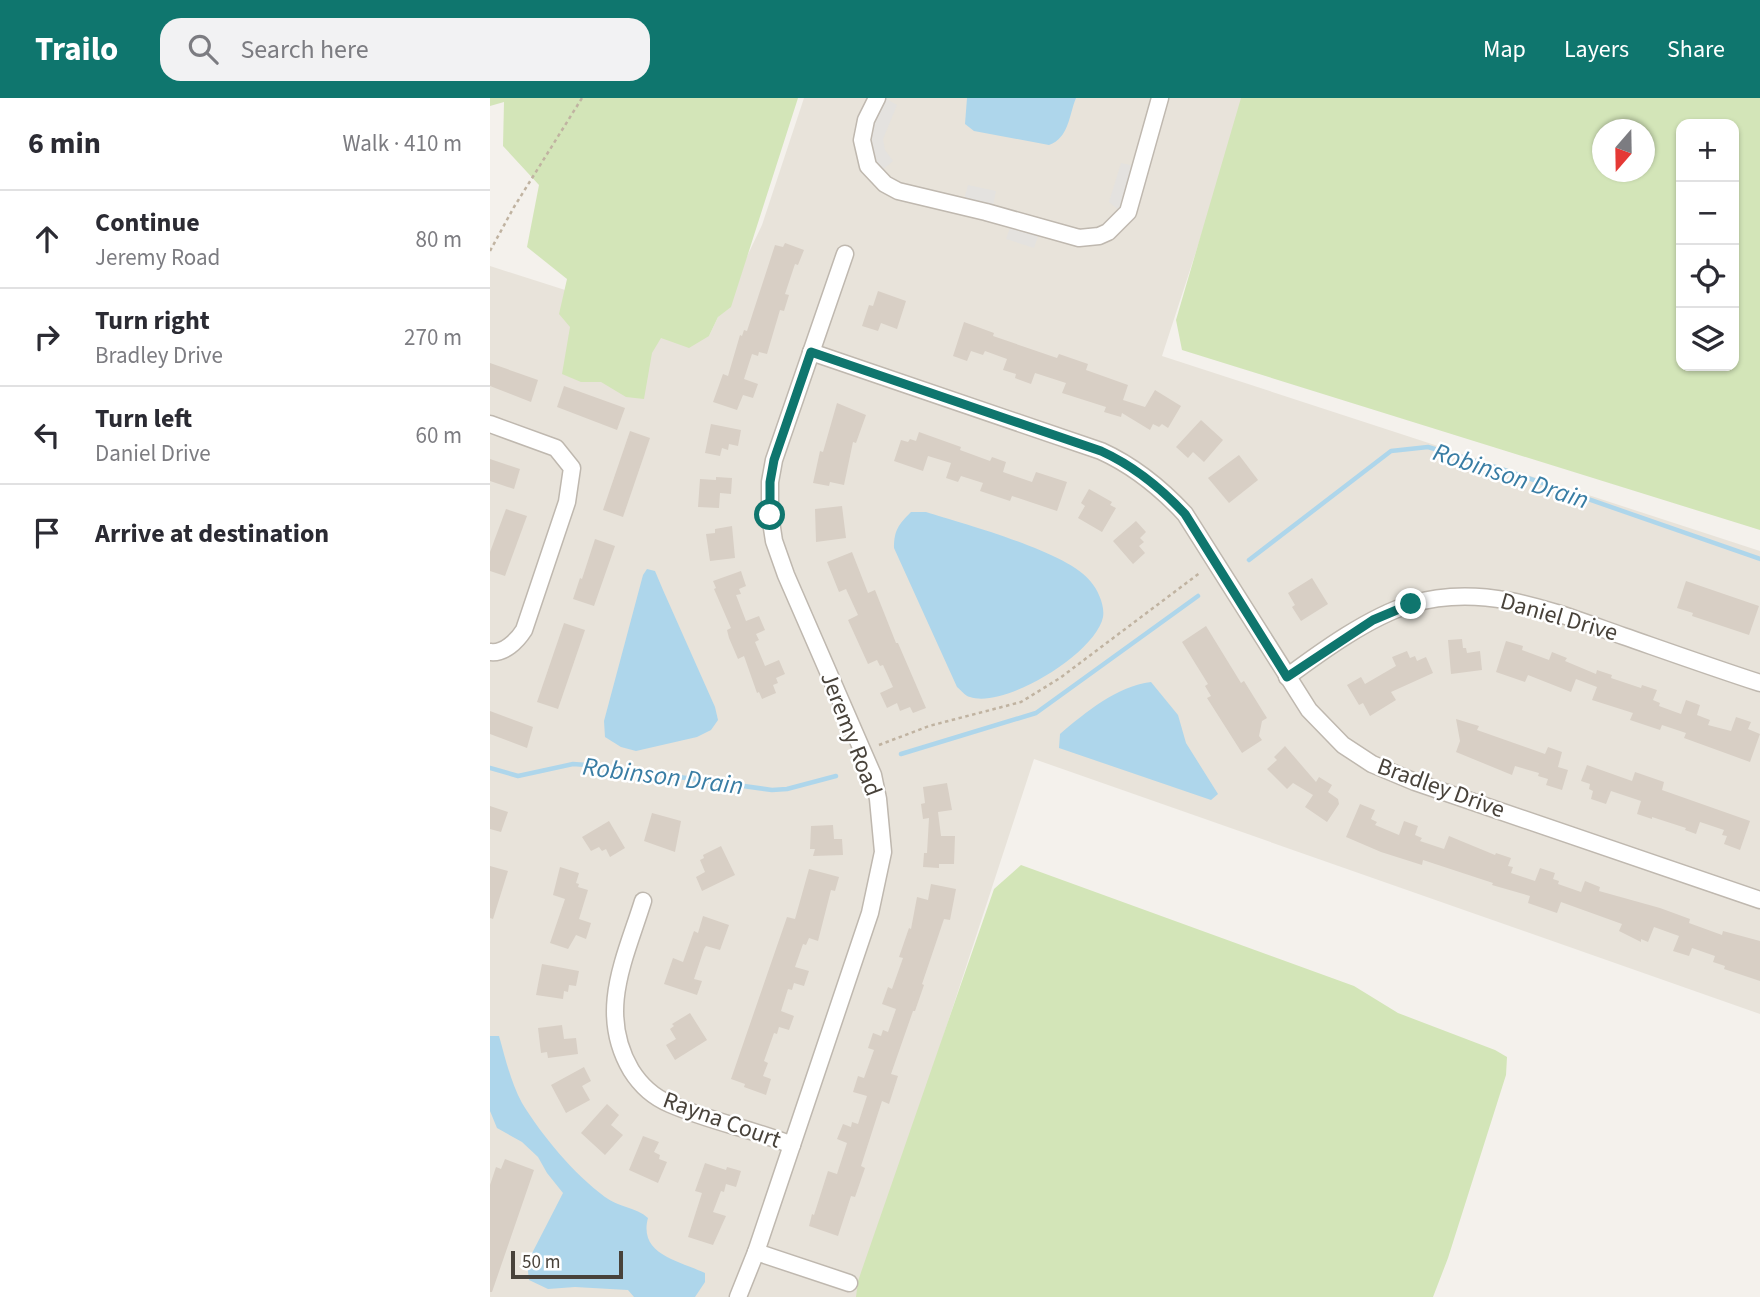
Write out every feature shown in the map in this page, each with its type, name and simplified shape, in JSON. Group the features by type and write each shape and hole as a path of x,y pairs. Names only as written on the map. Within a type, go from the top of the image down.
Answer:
{"street":[{"path":"877,98 866,120 862,140 865,158 873,173 885,184 898,191 986,212 1072,237 1089,237 1108,232 1123,219 1132,204 1160,98"},
{"name":"Jeremy Road","path":"738,1297 757,1252 870,913 883,852 882,825 873,775 786,575 774,541 770,515 770,482 774,460 845,254"},
{"name":"Bradley Drive","path":"811,352 1101,451 1136,470 1185,514 1309,710 1343,745 1388,772 1760,900"},
{"path":"490,424 556,449 568,461 572,471 568,502 524,630 512,645 499,652 490,652"},
{"name":"Daniel Drive","path":"1287,677 1373,620 1391,612 1436,598 1483,596 1536,606 1760,683"},
{"name":"Rayna Court","path":"643,901 618,982 613,1010 617,1038 636,1078 649,1093 670,1104 792,1145"},
{"path":"757,1252 849,1283"}],"path":[{"path":"490,251 514,207 582,98"},
{"path":"879,745 929,726 1021,702 1060,678 1201,572"}],"shaded area":[{"path":"804,98 1246,98 1162,356 1760,551 1760,1014 1034,759 858,1297 490,1297 490,266 709,336 762,225"},
{"path":"885,98 897,105 883,139 885,150 893,161 881,171 875,163 870,136"},
{"path":"1121,163 1135,166 1120,211 1109,202"},
{"path":"968,185 996,191 993,206 964,199"},
{"path":"1011,225 1039,234 1034,248 1006,239"}],"green space":[{"path":"490,98 798,98 731,307 718,317 709,336 689,348 661,338 652,353 644,399 626,397 601,382 581,382 562,374 570,327 559,314 567,279 527,247 539,185 503,146 504,102 490,106"},
{"path":"1241,98 1760,98 1760,530 1182,350 1176,320"},
{"path":"1021,865 1354,986 1398,1013 1507,1057 1506,1075 1433,1297 856,1297 858,1281 994,889"}],"water":[{"path":"967,98 1076,98 1064,132 1056,142 1049,145 974,131 965,124"},
{"path":"911,512 926,512 1014,540 1061,560 1079,571 1094,585 1102,603 1103,617 1097,631 1067,661 1026,686 1005,695 985,698 966,695 957,687 894,548 898,528"},
{"path":"647,569 655,571 715,707 718,720 711,730 697,737 636,751 621,747 605,737 604,721 643,575"},
{"path":"1151,682 1178,715 1186,743 1218,794 1211,800 1059,748 1060,734 1091,709 1114,694 1138,684"},
{"path":"490,1036 499,1036 511,1079 522,1103 559,1154 605,1197 648,1218 649,1241 663,1255 705,1273 705,1282 695,1297 634,1297 628,1290 575,1287 548,1289 529,1280 527,1263 563,1193 538,1157 522,1142 497,1128 490,1111"}],"building":[{"path":"785,243 804,250 798,265 795,264 785,294 789,295 784,311 780,310 767,354 752,354 744,379 758,384 753,398 743,395 737,410 713,402 723,374 728,376 740,335 742,336 744,330 747,331 775,245 783,247"},
{"path":"878,291 906,301 897,329 881,323 878,331 862,326 869,305 873,306"},
{"path":"964,322 994,333 993,336 1057,358 1059,354 1088,364 1086,370 1128,385 1123,400 1145,407 1155,390 1181,406 1168,428 1162,424 1159,427 1153,424 1150,430 1122,413 1121,417 1104,412 1106,407 1062,393 1066,383 1035,373 1031,384 1015,378 1016,374 1003,370 1007,359 985,351 983,355 971,351 967,361 953,356"},
{"path":"490,363 538,380 531,402 490,386"},
{"path":"564,386 625,408 617,430 557,407"},
{"path":"837,403 866,415 856,443 853,442 844,485 813,483 820,451 823,452"},
{"path":"1201,420 1223,440 1204,462 1193,452 1188,458 1176,447"},
{"path":"711,424 741,430 738,446 729,444 728,450 722,448 720,456 705,453"},
{"path":"630,431 650,438 623,517 603,510"},
{"path":"919,432 990,461 992,457 1006,462 1003,472 1032,482 1036,472 1067,482 1057,511 1012,496 1010,501 980,491 983,483 961,476 958,482 946,478 951,463 928,456 923,471 894,461 901,440 916,441"},
{"path":"1239,455 1258,480 1229,503 1208,478"},
{"path":"490,459 520,469 514,489 490,481"},
{"path":"716,477 732,478 731,494 720,493 719,508 698,507 700,479 716,480"},
{"path":"1089,489 1112,502 1110,505 1116,508 1102,532 1078,518 1085,506 1081,503"},
{"path":"842,506 846,538 816,542 815,509"},
{"path":"506,509 527,516 505,576 490,571 490,552"},
{"path":"1136,521 1146,532 1140,538 1144,542 1139,546 1145,553 1133,564 1113,541"},
{"path":"732,526 735,558 710,561 706,534 715,533 715,529"},
{"path":"595,539 615,546 594,606 573,599"},
{"path":"852,552 868,593 875,590 926,708 913,713 910,707 900,711 897,703 887,708 880,693 893,687 883,665 880,666 877,660 868,664 848,620 858,615 846,589 839,592 827,562"},
{"path":"741,571 746,586 739,589 741,594 736,595 746,621 759,616 765,630 756,634 759,640 755,642 765,666 779,660 785,674 776,678 778,683 773,685 776,693 762,699 759,692 757,693 744,656 738,659 727,630 731,628 714,589 716,588 713,581"},
{"path":"1312,578 1328,604 1301,621 1292,607 1295,605 1288,593"},
{"path":"1686,581 1759,606 1749,635 1692,616 1693,613 1677,608"},
{"path":"564,623 585,630 558,709 537,702"},
{"path":"1206,626 1241,683 1244,681 1267,718 1262,721 1259,736 1262,740 1242,753 1207,698 1211,696 1205,686 1208,684 1182,642"},
{"path":"1462,639 1467,653 1480,651 1482,670 1451,674 1448,640"},
{"path":"1506,641 1523,646 1522,650 1549,660 1552,652 1567,658 1565,661 1596,674 1597,670 1612,675 1611,678 1641,688 1642,685 1657,690 1653,700 1660,703 1659,706 1681,714 1686,700 1700,705 1697,715 1710,720 1708,725 1731,731 1736,717 1751,722 1748,729 1760,734 1750,762 1684,738 1686,733 1662,725 1660,730 1630,720 1633,713 1592,700 1597,687 1576,679 1571,692 1528,675 1525,682 1496,672"},
{"path":"1407,651 1410,658 1415,656 1417,661 1426,657 1433,673 1391,692 1396,700 1370,716 1363,703 1359,705 1347,685 1361,677 1365,684 1396,666 1392,657"},
{"path":"490,711 533,727 527,748 490,734"},
{"path":"1456,719 1479,726 1477,730 1545,754 1548,747 1562,752 1558,767 1568,770 1562,790 1546,785 1548,779 1538,776 1539,773 1515,766 1512,775 1456,752 1460,741"},
{"path":"1285,746 1316,782 1319,777 1332,785 1328,792 1338,799 1339,804 1327,822 1305,807 1313,795 1293,783 1287,789 1267,769 1277,760 1274,757"},
{"path":"1587,765 1632,781 1635,772 1664,782 1662,790 1750,821 1740,850 1724,844 1727,836 1722,835 1724,830 1700,822 1696,834 1685,830 1686,828 1637,814 1641,801 1611,791 1606,804 1591,799 1593,791 1589,789 1590,784 1581,781"},
{"path":"947,783 952,810 938,812 941,836 955,836 954,864 939,864 939,868 923,867 924,853 927,853 929,818 923,819 923,787"},
{"path":"1360,804 1375,810 1371,819 1377,822 1375,825 1399,835 1404,821 1418,826 1415,835 1422,838 1420,841 1444,849 1449,836 1495,855 1496,853 1511,858 1508,866 1513,867 1511,873 1535,881 1540,868 1555,873 1553,879 1559,881 1558,884 1581,892 1585,881 1600,887 1599,891 1660,908 1690,919 1689,923 1722,935 1723,931 1760,941 1760,981 1724,969 1725,966 1713,962 1715,956 1692,948 1689,956 1673,951 1679,936 1654,927 1648,942 1641,939 1641,942 1619,931 1622,924 1561,902 1557,913 1528,903 1530,896 1423,860 1422,865 1381,852 1346,837"},
{"path":"490,806 508,812 501,832 490,829"},
{"path":"652,813 681,821 675,852 644,841"},
{"path":"609,821 625,848 610,857 606,849 602,851 599,847 591,851 582,837"},
{"path":"833,825 834,839 842,839 843,855 813,856 815,849 810,849 811,826"},
{"path":"721,846 735,875 702,891 696,877 705,872 700,860 704,858 703,855"},
{"path":"490,866 508,871 493,919 490,918"},
{"path":"560,867 579,873 576,883 579,884 578,887 588,890 579,919 591,923 586,939 576,935 568,949 550,943 565,899 553,895"},
{"path":"809,869 839,877 835,891 831,890 818,941 809,938 806,945 803,944 795,967 809,971 804,986 794,983 792,990 788,989 781,1011 794,1016 789,1030 779,1027 777,1034 774,1033 764,1061 768,1063 763,1076 771,1079 766,1095 731,1079 787,917 795,919"},
{"path":"931,884 956,889 950,920 944,919 922,984 924,985 891,1074 898,1076 889,1104 882,1101 861,1166 865,1168 855,1197 851,1196 838,1236 809,1226 812,1214 814,1215 828,1171 837,1174 847,1143 837,1139 843,1124 851,1127 852,1122 858,1124 867,1096 853,1092 858,1076 864,1078 874,1050 868,1048 873,1033 881,1036 883,1030 888,1032 896,1009 882,1004 888,987 892,989 903,958 899,957 909,928 911,929 917,897 928,900"},
{"path":"703,916 729,925 720,950 706,946 704,949 694,979 702,981 697,995 664,984 673,958 683,962 694,931 698,933"},
{"path":"542,964 579,971 576,986 569,985 568,992 564,991 563,999 536,995"},
{"path":"690,1013 707,1040 675,1060 666,1045 676,1039 670,1029 674,1026 672,1024"},
{"path":"562,1025 564,1039 576,1038 578,1054 548,1058 547,1052 541,1053 538,1028"},
{"path":"584,1067 591,1081 582,1086 590,1100 566,1113 551,1085"},
{"path":"607,1104 619,1115 611,1125 623,1135 605,1155 581,1133"},
{"path":"643,1136 659,1142 654,1152 660,1155 659,1159 667,1162 658,1183 629,1170"},
{"path":"505,1159 534,1170 490,1292 490,1185 496,1167 501,1169"},
{"path":"705,1163 726,1170 727,1167 741,1171 736,1187 726,1184 724,1192 721,1191 713,1212 726,1216 713,1245 688,1237 702,1193 695,1191"}],"waterway":[{"name":"Robinson Drain","path":"1249,560 1391,451 1428,447 1502,469 1760,559"},
{"name":"Robinson Drain","path":"901,754 1036,713 1198,596"},
{"name":"Robinson Drain","path":"490,768 518,776 573,764 600,766 772,790 787,789 836,776"}],"route":[{"path":"770,515 770,482 774,460 811,352 1101,451 1136,470 1185,514 1287,677 1373,620 1411,604"}]}
